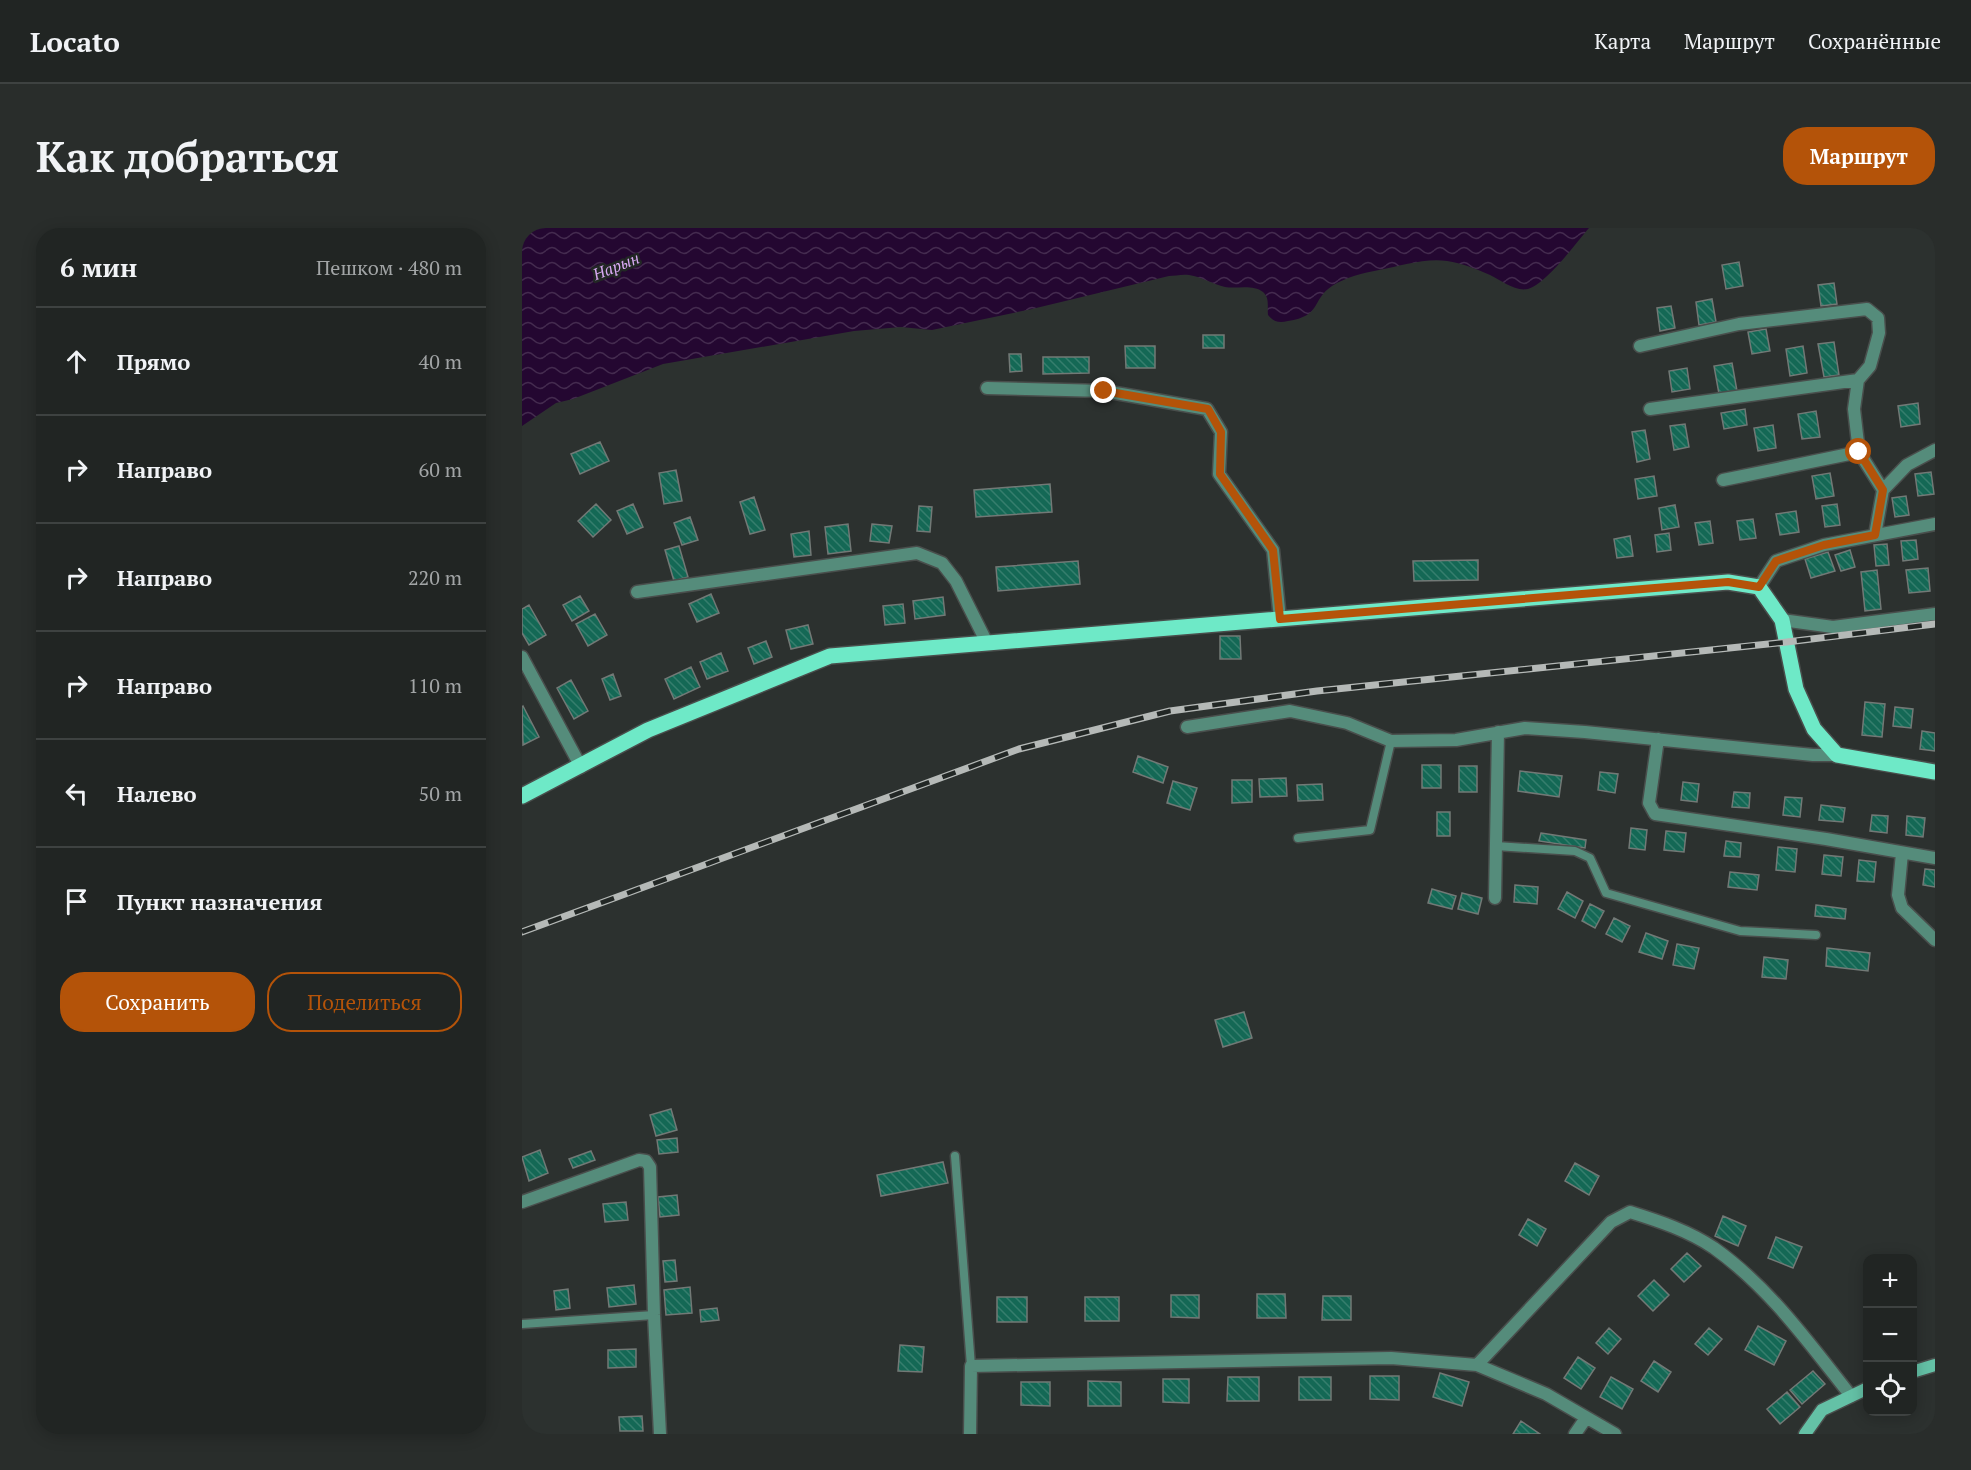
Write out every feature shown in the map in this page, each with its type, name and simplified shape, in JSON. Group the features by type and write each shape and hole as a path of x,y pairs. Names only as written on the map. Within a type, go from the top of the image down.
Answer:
{"main road":[{"path":"522,796 648,730 830,656 1728,582 1759,587 1782,620 1796,689 1814,729 1837,755 1935,772"}],"street":[{"path":"1640,346 1739,324 1867,309 1878,318 1879,333 1870,366 1858,380 1854,408 1859,452 1883,490"},
{"path":"1650,409 1858,380"},
{"path":"987,388 1104,391 1208,409 1221,432 1220,474 1273,550 1280,619"},
{"path":"1875,535 1883,490 1907,465 1935,450"},
{"path":"1723,480 1859,452"},
{"path":"1759,587 1776,561 1824,545 1935,524"},
{"path":"637,592 916,553 942,563 956,581 987,643"},
{"path":"1782,620 1833,627 1935,614"},
{"path":"522,657 581,767"},
{"path":"1186,727 1290,711 1347,723 1391,741 1456,740 1525,728 1813,755 1837,755"},
{"path":"1495,898 1498,732"},
{"path":"1658,739 1649,803 1655,814 1935,858"},
{"path":"1902,853 1898,895 1902,908 1935,940"},
{"path":"522,1202 639,1160 646,1161 650,1167 660,1434"},
{"path":"1477,1365 1611,1222 1630,1212 1668,1224 1714,1248 1774,1299 1851,1396"},
{"path":"970,1434 971,1366 1390,1358 1477,1365 1546,1394 1615,1434"},
{"path":"1917,1370 1935,1365"},
{"path":"1805,1434 1822,1410 1863,1390"},
{"path":"1575,1434 1586,1418"}],"lane":[{"path":"1298,838 1370,830 1391,741"},
{"path":"1496,846 1575,851 1590,858 1606,893 1740,931 1816,935"},
{"path":"955,1156 971,1366"},
{"path":"522,1324 654,1315"}],"water":[{"name":"Нарын","path":"522,228 1589,228 1552,271 1528,289 1513,287 1474,268 1458,263 1438,260 1421,261 1367,272 1343,280 1325,291 1315,307 1306,315 1299,319 1279,322 1268,315 1267,297 1259,290 1250,287 1225,287 1189,275 1169,276 932,330 901,327 854,331 663,364 573,399 556,403 522,426"}],"building":[{"path":"1739,262 1743,286 1726,289 1722,265"},
{"path":"1834,283 1837,304 1821,306 1818,285"},
{"path":"1712,299 1716,322 1699,325 1696,302"},
{"path":"1671,306 1675,328 1660,331 1657,308"},
{"path":"1766,329 1770,351 1752,354 1748,332"},
{"path":"1203,335 1224,335 1224,348 1203,348"},
{"path":"1834,342 1839,375 1824,377 1818,344"},
{"path":"1125,346 1155,346 1155,368 1126,368"},
{"path":"1803,346 1807,373 1790,376 1786,349"},
{"path":"1009,354 1021,354 1022,371 1010,372"},
{"path":"1043,357 1089,357 1089,373 1043,374"},
{"path":"1732,363 1737,391 1719,394 1714,366"},
{"path":"1687,368 1690,389 1672,392 1669,371"},
{"path":"1918,403 1920,424 1901,427 1898,406"},
{"path":"1745,409 1747,425 1724,429 1721,413"},
{"path":"1816,411 1820,437 1802,439 1798,414"},
{"path":"1685,424 1689,447 1674,450 1670,426"},
{"path":"1773,425 1776,448 1758,451 1754,428"},
{"path":"1645,430 1650,459 1637,462 1632,432"},
{"path":"600,442 609,461 580,474 571,454"},
{"path":"676,470 682,501 664,504 659,473"},
{"path":"1931,472 1934,494 1918,496 1915,474"},
{"path":"1830,473 1834,496 1816,499 1812,476"},
{"path":"1654,476 1657,496 1638,499 1635,479"},
{"path":"1050,484 1052,512 976,517 974,490"},
{"path":"1906,496 1909,515 1895,517 1892,498"},
{"path":"754,497 765,530 750,534 740,502"},
{"path":"596,504 611,520 593,537 578,521"},
{"path":"633,504 643,527 627,534 617,511"},
{"path":"1837,504 1840,525 1825,527 1822,506"},
{"path":"1675,505 1679,527 1662,530 1659,508"},
{"path":"919,506 932,507 930,532 917,531"},
{"path":"1796,511 1799,532 1780,535 1776,514"},
{"path":"690,517 698,540 682,545 674,523"},
{"path":"1753,519 1756,538 1740,540 1737,521"},
{"path":"1710,521 1713,543 1699,545 1695,523"},
{"path":"848,524 851,551 828,554 825,527"},
{"path":"872,524 892,526 889,543 870,541"},
{"path":"809,531 811,555 794,557 791,534"},
{"path":"1669,533 1671,550 1657,552 1655,535"},
{"path":"1630,536 1633,556 1617,558 1614,539"},
{"path":"1916,540 1918,559 1903,561 1901,541"},
{"path":"1887,544 1889,565 1876,566 1874,545"},
{"path":"679,546 688,577 674,581 665,550"},
{"path":"1850,550 1855,567 1841,571 1835,555"},
{"path":"1828,552 1835,571 1811,578 1805,559"},
{"path":"1478,560 1478,580 1414,581 1413,561"},
{"path":"1078,561 1080,584 998,591 996,567"},
{"path":"1928,568 1930,591 1909,593 1906,570"},
{"path":"1877,570 1881,609 1865,611 1861,572"},
{"path":"711,594 719,613 697,622 689,604"},
{"path":"580,596 589,611 572,621 563,605"},
{"path":"943,597 945,615 915,619 913,601"},
{"path":"903,604 905,623 885,625 883,606"},
{"path":"529,605 546,635 529,645 522,633 522,609"},
{"path":"595,614 607,635 588,646 576,624"},
{"path":"808,625 813,644 791,649 786,630"},
{"path":"1220,636 1240,636 1241,659 1220,659"},
{"path":"766,641 772,657 754,664 748,648"},
{"path":"721,653 728,671 707,679 700,662"},
{"path":"691,667 700,687 674,699 665,679"},
{"path":"613,674 621,696 610,700 602,679"},
{"path":"571,680 588,711 574,719 557,688"},
{"path":"1865,702 1885,704 1882,737 1862,735"},
{"path":"522,707 539,737 523,745"},
{"path":"1895,707 1913,709 1911,728 1893,726"},
{"path":"1922,731 1935,733 1935,751 1920,749"},
{"path":"1138,756 1168,767 1163,783 1133,772"},
{"path":"1422,765 1441,765 1441,788 1422,788"},
{"path":"1459,766 1477,766 1477,792 1459,792"},
{"path":"1520,771 1562,776 1559,797 1518,791"},
{"path":"1600,772 1618,774 1615,793 1598,790"},
{"path":"1286,778 1287,796 1260,797 1259,779"},
{"path":"1232,780 1252,780 1252,802 1232,803"},
{"path":"1173,781 1197,788 1190,810 1167,803"},
{"path":"1683,782 1699,784 1697,802 1681,800"},
{"path":"1322,784 1323,800 1298,801 1297,785"},
{"path":"1734,792 1750,793 1749,808 1732,807"},
{"path":"1785,797 1802,798 1800,817 1783,815"},
{"path":"1821,805 1845,808 1843,822 1819,820"},
{"path":"1437,812 1450,812 1450,836 1437,836"},
{"path":"1872,815 1888,816 1887,833 1870,831"},
{"path":"1907,816 1925,818 1923,837 1906,835"},
{"path":"1631,828 1647,830 1645,850 1629,848"},
{"path":"1666,831 1686,833 1684,852 1664,850"},
{"path":"1541,833 1586,840 1585,848 1539,841"},
{"path":"1726,841 1741,843 1740,857 1724,856"},
{"path":"1778,847 1797,849 1795,872 1776,870"},
{"path":"1824,855 1843,857 1841,876 1822,874"},
{"path":"1859,860 1876,862 1874,882 1857,881"},
{"path":"1925,869 1935,870 1935,887 1923,885"},
{"path":"1730,872 1759,875 1757,890 1728,887"},
{"path":"1515,885 1538,887 1537,904 1514,902"},
{"path":"1432,889 1456,896 1452,909 1428,903"},
{"path":"1567,892 1583,901 1575,918 1558,909"},
{"path":"1462,893 1482,898 1478,914 1458,909"},
{"path":"1590,904 1604,911 1595,928 1582,921"},
{"path":"1816,905 1846,909 1845,919 1815,916"},
{"path":"1614,918 1630,926 1622,942 1606,934"},
{"path":"1646,933 1668,941 1662,959 1639,952"},
{"path":"1677,944 1699,948 1694,969 1673,965"},
{"path":"1827,948 1870,953 1868,971 1826,966"},
{"path":"1764,957 1788,960 1786,979 1762,977"},
{"path":"1244,1012 1252,1038 1223,1047 1215,1020"},
{"path":"671,1109 677,1130 656,1136 650,1115"},
{"path":"677,1138 678,1152 659,1154 657,1140"},
{"path":"540,1150 548,1173 529,1181 522,1157"},
{"path":"591,1151 595,1160 573,1168 569,1159"},
{"path":"943,1162 948,1183 881,1196 877,1175"},
{"path":"1575,1163 1599,1176 1589,1195 1565,1181"},
{"path":"677,1195 679,1215 660,1217 658,1197"},
{"path":"626,1202 628,1220 605,1222 603,1204"},
{"path":"1723,1216 1746,1226 1738,1246 1715,1236"},
{"path":"1528,1219 1546,1229 1537,1246 1519,1235"},
{"path":"1776,1237 1802,1247 1793,1268 1768,1258"},
{"path":"1687,1253 1701,1266 1684,1282 1671,1269"},
{"path":"675,1260 677,1281 665,1282 663,1261"},
{"path":"1654,1280 1669,1295 1653,1311 1638,1296"},
{"path":"634,1285 636,1304 609,1307 607,1288"},
{"path":"690,1287 692,1313 666,1315 664,1290"},
{"path":"568,1289 570,1308 556,1310 554,1291"},
{"path":"1257,1294 1285,1294 1286,1318 1257,1318"},
{"path":"1171,1295 1199,1295 1199,1318 1171,1317"},
{"path":"1323,1296 1351,1296 1351,1320 1322,1320"},
{"path":"997,1297 1027,1297 1027,1322 997,1322"},
{"path":"1085,1297 1119,1297 1119,1321 1085,1321"},
{"path":"717,1308 719,1320 701,1322 700,1310"},
{"path":"1758,1326 1786,1341 1774,1365 1745,1350"},
{"path":"1609,1328 1621,1339 1608,1354 1596,1343"},
{"path":"1709,1328 1722,1339 1708,1355 1695,1344"},
{"path":"900,1345 924,1347 922,1372 898,1371"},
{"path":"636,1349 636,1367 608,1368 608,1350"},
{"path":"1578,1357 1595,1368 1581,1389 1564,1378"},
{"path":"1654,1361 1671,1372 1658,1392 1641,1381"},
{"path":"1813,1371 1825,1384 1802,1404 1790,1390"},
{"path":"1440,1373 1469,1382 1462,1406 1433,1397"},
{"path":"1370,1376 1399,1376 1399,1400 1370,1399"},
{"path":"1228,1377 1259,1377 1259,1401 1227,1401"},
{"path":"1299,1377 1331,1377 1331,1400 1299,1400"},
{"path":"1611,1377 1633,1389 1622,1409 1600,1397"},
{"path":"1163,1379 1189,1379 1189,1403 1163,1402"},
{"path":"1088,1381 1121,1382 1121,1406 1088,1406"},
{"path":"1021,1382 1050,1382 1050,1406 1021,1405"},
{"path":"1787,1392 1800,1407 1780,1424 1767,1409"},
{"path":"642,1416 643,1431 620,1431 619,1417"},
{"path":"1521,1421 1540,1434 1513,1434"}],"railway":[{"path":"522,932 1019,749 1170,711 1317,691 1787,642 1935,624"}],"route":[{"path":"1104,391 1208,409 1221,432 1220,474 1273,550 1280,619 1728,582 1759,587 1776,561 1824,545 1875,535 1883,490 1859,452"}]}
